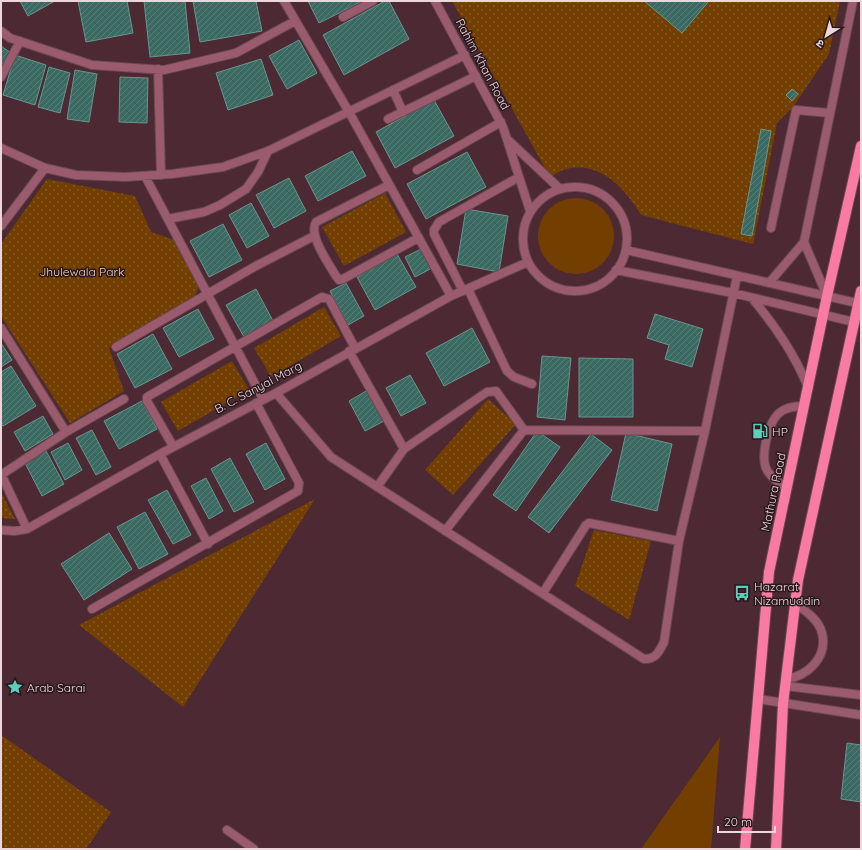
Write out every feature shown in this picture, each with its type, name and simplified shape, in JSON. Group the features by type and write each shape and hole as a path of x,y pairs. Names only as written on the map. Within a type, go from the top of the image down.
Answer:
{"main road":[{"name":"Mathura Road","path":"745,849 769,572 827,296 861,146"},
{"path":"776,849 783,704 798,580 854,322 860,304 861,290"}],"street":[{"path":"284,1 349,112 450,296"},
{"path":"343,18 373,1"},
{"name":"Rahim Khan Road","path":"435,1 501,122 530,211"},
{"path":"769,283 804,242 852,1"},
{"path":"1,31 10,38 92,64 164,70 236,54 295,21"},
{"path":"1,77 20,41"},
{"path":"1,148 45,168 76,175 125,177 146,176 222,167 268,151 465,55"},
{"path":"158,69 161,175"},
{"path":"388,119 476,76"},
{"path":"393,90 404,112"},
{"path":"771,228 796,110 830,112"},
{"path":"418,170 501,122"},
{"name":"Rahim Khan Road","path":"507,139 560,189"},
{"path":"168,219 204,212 220,205 246,189 255,177 268,151"},
{"path":"1,226 45,168"},
{"path":"92,609 294,494 300,487 259,401 236,348 146,176"},
{"path":"519,177 439,222 434,230 434,234 507,371 514,377 532,384"},
{"path":"389,185 316,222 314,226 314,236 339,280 418,238"},
{"path":"571,186 587,188 602,194 614,204 623,218 627,234 626,250 620,265 610,278 597,286 581,291 565,290 550,285 537,275 528,262 522,245 523,228 530,211 541,198 560,189 571,186"},
{"path":"116,347 207,293 314,236"},
{"path":"804,242 827,296"},
{"path":"626,250 860,304"},
{"name":"B. C. Sanyal Marg","path":"1,530 14,531 26,529 173,446 276,393 352,349 450,296 528,262"},
{"path":"616,270 733,293 854,322"},
{"path":"276,393 331,457 644,659 650,659 656,656 664,642 679,541 705,431 737,276"},
{"path":"173,446 147,401 147,397 236,348 322,297 327,297 404,449"},
{"path":"752,298 780,333 799,365 808,386"},
{"path":"1,328 66,432"},
{"path":"377,487 404,449 487,392 496,391 524,430"},
{"path":"26,529 1,474 66,432 124,399"},
{"path":"787,488 767,471 764,456 766,438 778,414 791,406 804,406"},
{"path":"524,430 705,431"},
{"path":"445,531 524,430"},
{"path":"160,454 208,544"},
{"path":"543,593 586,525 589,523 679,541"},
{"path":"786,682 805,673 814,665 823,650 822,634 816,621 805,610 795,604"},
{"path":"786,682 861,695"},
{"path":"758,700 861,715"},
{"path":"228,830 254,849"}],"green space":[{"path":"452,1 840,1 829,54 793,107 777,123 753,244 641,215 620,187 611,179 591,169 567,169 550,177"},
{"name":"Jhulewala Park","path":"47,179 135,196 151,232 177,241 199,287 193,300 109,348 124,391 70,423 1,316 1,244"},
{"path":"385,193 406,232 344,266 322,227"},
{"path":"569,198 583,198 597,204 608,215 614,229 614,243 611,251 603,263 597,268 583,274 569,274 555,268 544,257 538,243 538,229 544,215 555,204"},
{"path":"324,307 341,336 271,377 254,348"},
{"path":"232,361 249,390 178,431 161,402"},
{"path":"488,399 516,424 453,495 425,470"},
{"path":"1,492 15,519 1,518"},
{"path":"315,499 183,707 79,625"},
{"path":"594,530 651,541 629,620 575,586"},
{"path":"1,735 111,812 86,849 1,849"},
{"path":"720,737 711,849 641,849"}],"building":[{"path":"20,1 55,1 28,16"},
{"path":"78,1 127,1 133,33 86,42"},
{"path":"144,1 185,1 190,53 150,57"},
{"path":"193,1 256,1 262,31 200,42"},
{"path":"308,1 363,1 319,23"},
{"path":"385,1 389,1 409,39 344,75 323,35"},
{"path":"644,1 709,1 682,33"},
{"path":"299,40 317,73 287,89 269,56"},
{"path":"1,46 11,53 1,67"},
{"path":"15,55 46,65 35,105 3,95"},
{"path":"261,59 273,95 228,110 216,73"},
{"path":"49,67 70,73 60,113 38,107"},
{"path":"75,70 97,74 89,122 67,119"},
{"path":"120,77 148,78 147,123 119,122"},
{"path":"792,89 798,94 792,101 786,95"},
{"path":"434,100 454,136 395,168 376,132"},
{"path":"761,129 771,131 752,236 741,234"},
{"path":"352,151 366,176 318,201 305,176"},
{"path":"467,152 486,187 426,219 407,184"},
{"path":"289,178 306,211 274,228 256,195"},
{"path":"251,203 269,236 247,248 229,215"},
{"path":"466,209 508,216 499,272 457,264"},
{"path":"223,224 242,260 209,277 190,241"},
{"path":"421,249 432,268 415,277 405,257"},
{"path":"397,254 416,287 375,310 357,277"},
{"path":"346,283 364,316 348,325 330,291"},
{"path":"256,289 273,321 244,337 226,305"},
{"path":"198,309 214,339 179,357 163,328"},
{"path":"655,314 703,329 692,367 665,359 669,345 647,338"},
{"path":"472,328 490,362 444,386 426,353"},
{"path":"153,334 172,369 135,388 117,354"},
{"path":"1,343 12,360 1,367"},
{"path":"542,356 571,358 565,420 537,417"},
{"path":"579,358 633,359 633,417 579,417"},
{"path":"11,366 36,406 3,426 1,424 1,372"},
{"path":"410,375 426,403 401,416 386,388"},
{"path":"368,390 384,421 365,431 349,401"},
{"path":"142,401 157,429 119,449 104,421"},
{"path":"43,416 53,434 25,451 14,432"},
{"path":"92,430 111,467 96,475 76,438"},
{"path":"537,431 560,447 516,511 493,495"},
{"path":"626,433 672,444 657,511 611,500"},
{"path":"591,434 612,450 549,533 528,517"},
{"path":"68,443 82,470 65,480 51,452"},
{"path":"266,443 285,479 265,490 246,454"},
{"path":"46,451 64,484 42,496 25,463"},
{"path":"230,458 254,502 234,512 211,469"},
{"path":"206,478 223,511 209,519 191,486"},
{"path":"167,490 191,535 173,544 148,500"},
{"path":"145,512 168,554 139,569 117,527"},
{"path":"109,533 132,569 84,600 61,564"},
{"path":"847,743 861,745 861,802 841,799"}],"place":[{"name":"HP","path":"760,431"},
{"name":"Hazarat Nizamuddin","path":"742,593"},
{"name":"Arab Sarai","path":"15,687"}]}
